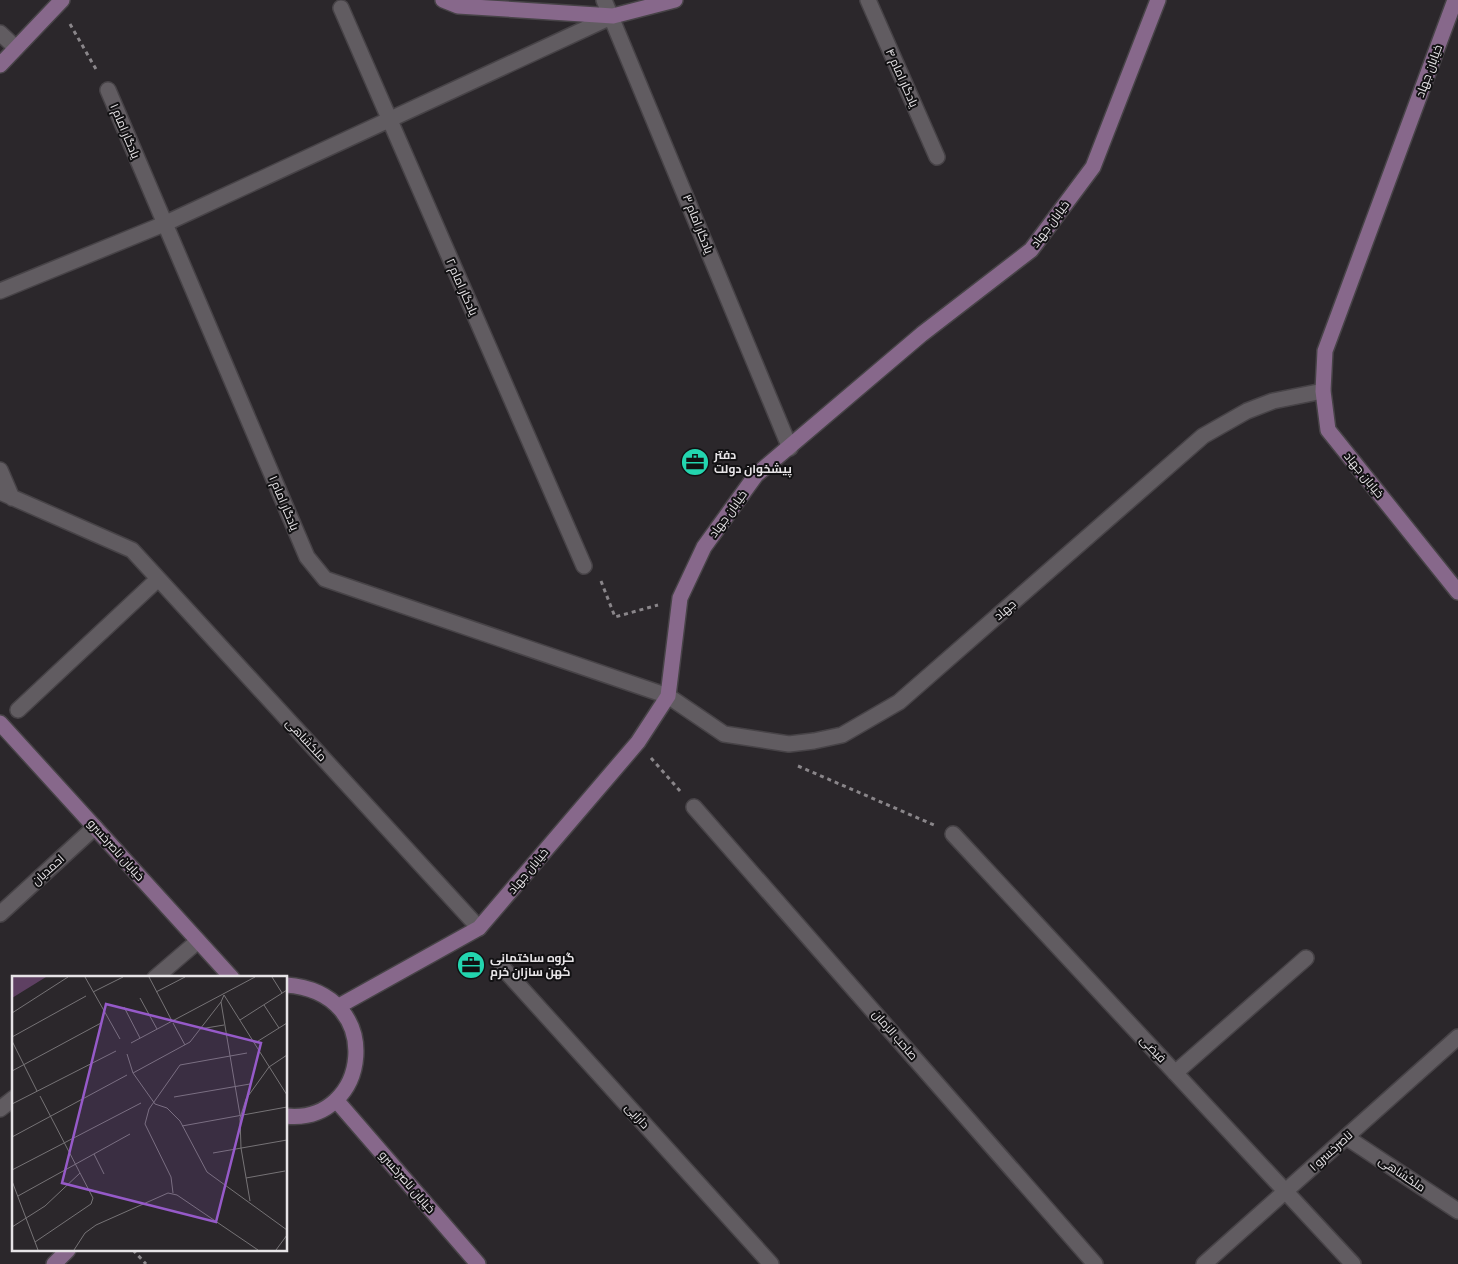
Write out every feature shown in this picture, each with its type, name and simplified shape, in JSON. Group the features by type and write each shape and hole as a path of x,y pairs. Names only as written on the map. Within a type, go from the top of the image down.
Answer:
{"main road":[{"path":"443,0 458,6 612,16 675,0"},
{"name":"خیابان جهاد","path":"339,1006 479,928 638,742 668,696 680,598 704,547 756,476 922,334 1031,250 1093,167 1158,0"},
{"name":"خیابان جهاد","path":"1455,0 1326,351 1323,391 1328,430 1458,592"},
{"path":"0,65 60,2"},
{"name":"خیابان ناصرخسرو","path":"1,727 230,976"},
{"path":"288,985 306,987 323,994 339,1006 350,1023 354,1036 356,1064 349,1084 336,1100 317,1112 295,1117 288,1116"},
{"name":"خیابان ناصرخسرو","path":"336,1100 478,1264"},
{"path":"54,1264 66,1252"}],"street":[{"name":"یادگار امام ۳","path":"604,0 790,448"},
{"name":"یادگار امام ۴","path":"868,0 936,156"},
{"name":"یادگار امام ۲","path":"341,8 584,566"},
{"path":"0,291 164,224 612,16"},
{"path":"0,33 16,48"},
{"name":"یادگار امام ۱","path":"108,90 307,557 325,579 668,696"},
{"name":"جهاد","path":"668,696 724,734 789,744 842,735 899,702 1203,436 1247,411 1273,401 1323,391"},
{"path":"0,470 6,495"},
{"name":"ملکشاهی","path":"6,495 132,550 479,928"},
{"path":"18,710 158,579"},
{"name":"صاحب الزمان","path":"694,807 1095,1264"},
{"name":"احمدیان","path":"0,914 95,827"},
{"name":"فیضی","path":"953,834 1353,1264"},
{"path":"157,976 198,941"},
{"path":"1175,1073 1306,958"},
{"name":"دارایی","path":"503,968 771,1264"},
{"name":"ناصرخسرو ۱","path":"1204,1264 1458,1037"},
{"path":"0,1109 12,1100"},
{"name":"ملکشاهی","path":"1346,1137 1458,1211"}],"path":[{"path":"60,2 108,90"},
{"path":"584,566 594,562 615,617 680,598"},
{"path":"638,742 694,807"},
{"path":"794,765 953,834"},
{"path":"135,1252 146,1264"}],"place":[{"name":"دفتر پیشخوان دولت","path":"695,462"},
{"name":"گروه ساختمانی کهن سازان خرم","path":"471,965"}]}
